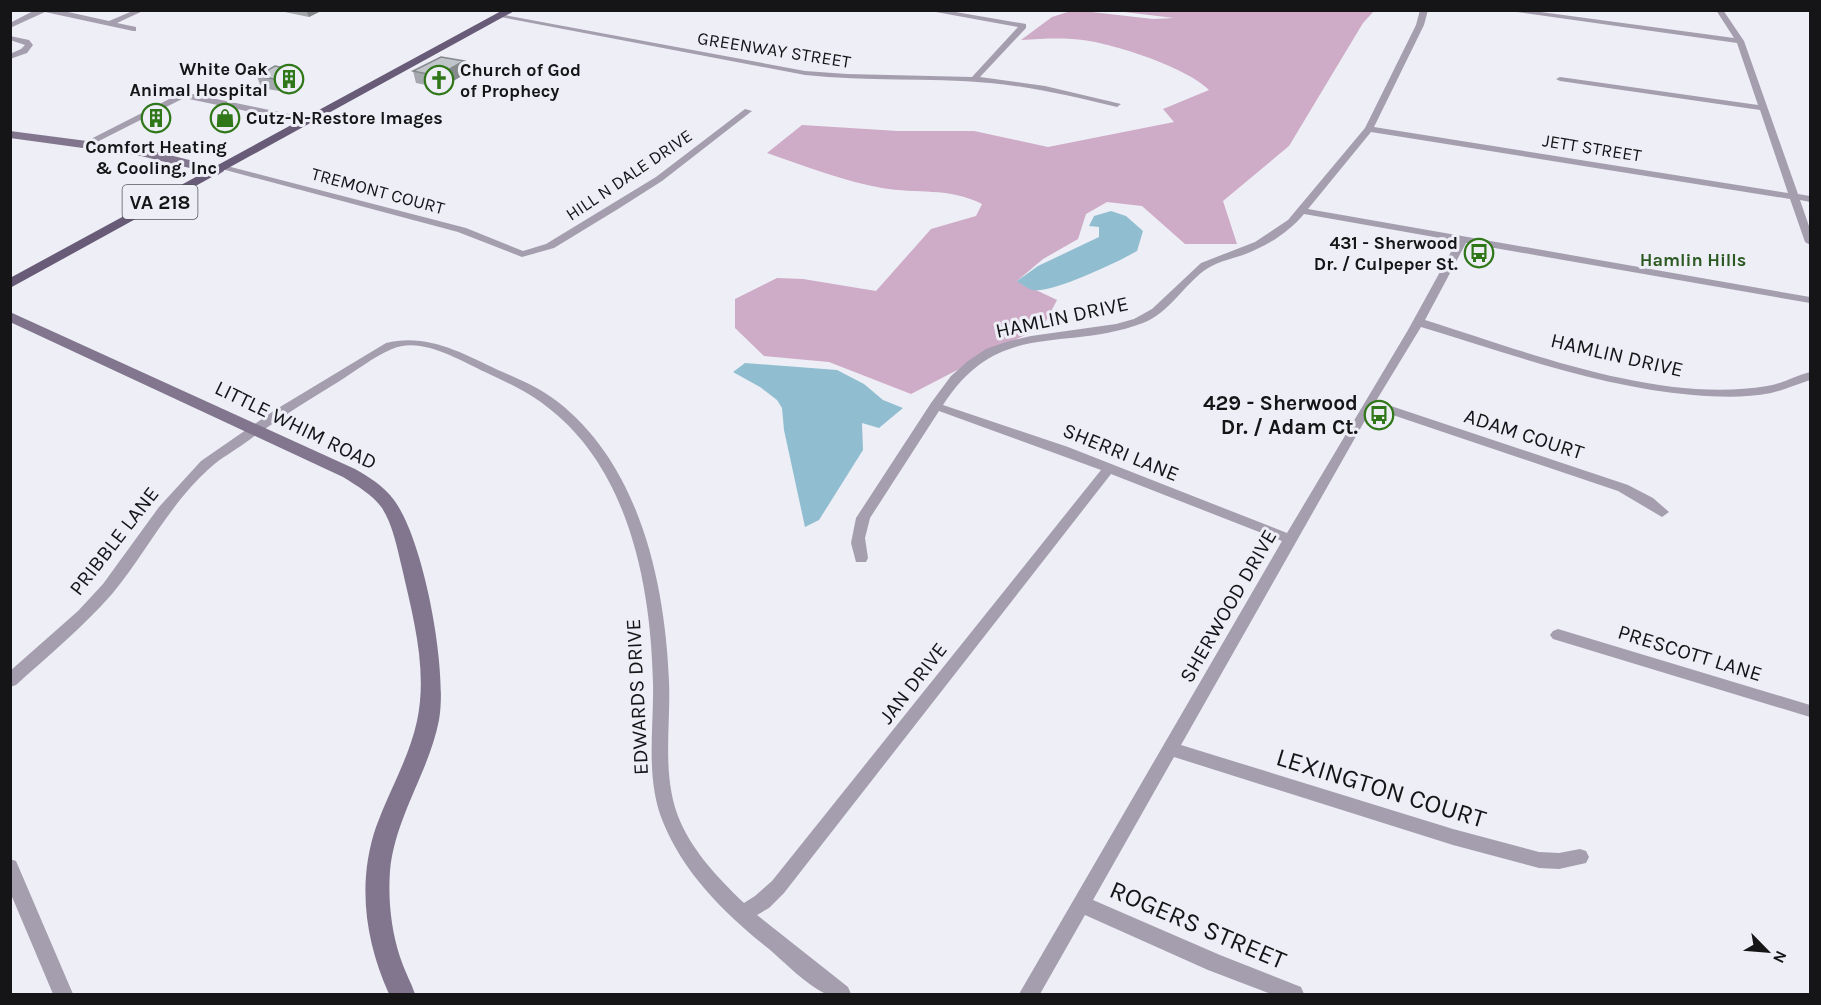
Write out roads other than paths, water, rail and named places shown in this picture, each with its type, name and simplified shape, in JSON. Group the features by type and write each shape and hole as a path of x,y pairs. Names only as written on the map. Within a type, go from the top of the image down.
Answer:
{"main road":[{"name":"VA 218","path":"10,282 511,10"}],"street":[{"path":"10,26 42,10"},
{"path":"47,10 133,29"},
{"path":"109,24 142,10"},
{"path":"928,10 1023,26 1024,28 974,79"},
{"name":"HAMLIN DRIVE","path":"861,558 858,530 863,519 935,406 960,373 983,355 1019,342 1110,329 1141,320 1164,307 1201,268 1272,238 1302,211 1369,129 1420,25 1424,10"},
{"path":"1505,10 1740,41"},
{"path":"1719,10 1740,41 1810,242"},
{"name":"GREENWAY STREET","path":"499,16 815,74 867,79 974,79 1031,87 1117,104"},
{"path":"10,38 29,45 24,51 10,57"},
{"path":"1560,80 1764,108"},
{"path":"84,145 183,95 308,121"},
{"name":"HILL N DALE DRIVE","path":"522,254 550,246 615,207 659,179 748,111"},
{"name":"JETT STREET","path":"1369,129 1810,199"},
{"path":"10,134 154,155 220,169"},
{"name":"TREMONT COURT","path":"220,169 462,230 522,254"},
{"path":"1302,211 1810,300"},
{"name":"SHERWOOD DRIVE","path":"1029,994 1290,539 1419,322 1463,239"},
{"name":"LITTLE WHIM ROAD","path":"10,316 349,473 370,486 393,510 402,534 420,608 430,665 431,689 428,719 422,742 387,829 377,890 383,945 394,979 402,994"},
{"name":"HAMLIN DRIVE","path":"1419,322 1566,366 1676,390 1747,392 1790,384 1810,375"},
{"name":"EDWARDS DRIVE","path":"253,430 380,348 408,341 424,343 510,378 546,399 563,413 583,434 612,479 632,520 644,557 656,625 661,681 660,777 672,823 685,847 714,886 742,914 841,994"},
{"name":"ADAM COURT","path":"1369,403 1623,488 1648,501 1662,512"},
{"name":"SHERRI LANE","path":"935,406 1018,433 1290,539"},
{"name":"PRIBBLE LANE","path":"10,681 83,615 108,588 157,519 190,480 219,454 253,430"},
{"name":"JAN DRIVE","path":"742,914 762,902 778,887 1109,468"},
{"name":"PRESCOTT LANE","path":"1558,635 1810,711"},
{"name":"LEXINGTON COURT","path":"1170,749 1278,784 1539,860 1559,861 1580,857"},
{"path":"10,867 63,994"},
{"name":"ROGERS STREET","path":"1081,904 1215,963 1293,994"}],"water":[{"path":"1111,211 1126,216 1143,231 1137,251 1101,269 1042,290 1027,288 1017,281 1038,266 1099,237 1099,227 1089,226 1094,216"},
{"path":"745,363 837,370 864,384 883,400 903,408 879,428 862,423 863,450 819,520 805,527 784,430 782,408 777,400 760,387 733,372"}],"place":[{"name":"White Oak Animal Hospital","path":"289,79"},
{"name":"Church of God of Prophecy","path":"439,80"},
{"name":"Comfort Heating & Cooling, Inc","path":"156,118"},
{"name":"Cutz-N-Restore Images","path":"225,118"},
{"name":"431 - Sherwood Dr. / Culpeper St.","path":"1479,253"},
{"name":"429 - Sherwood Dr. / Adam Ct.","path":"1379,415"}],"district":[{"name":"Hamlin Hills","path":"1693,260"}]}
